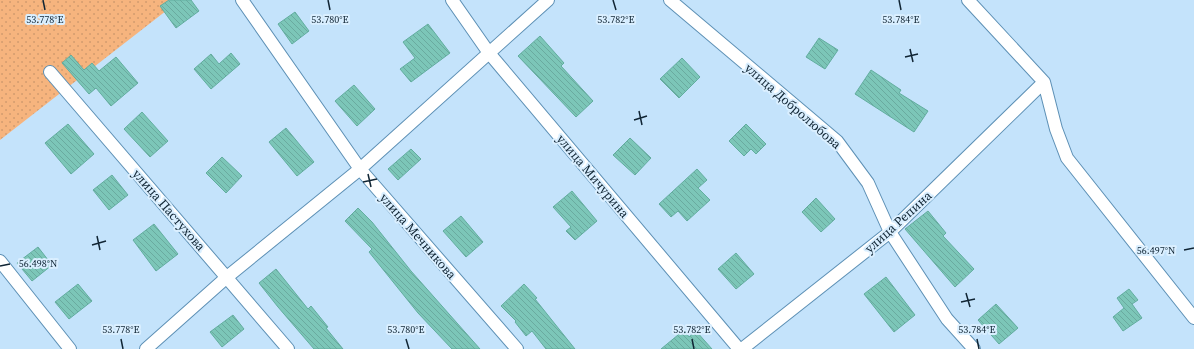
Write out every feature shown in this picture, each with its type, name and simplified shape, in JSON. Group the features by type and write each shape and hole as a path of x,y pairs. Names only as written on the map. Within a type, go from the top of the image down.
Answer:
{"street":[{"name":"улица Мечникова","path":"242,0 360,169 517,349"},
{"name":"улица Мичурина","path":"452,0 489,53 740,349"},
{"path":"146,349 227,277 360,169 548,0"},
{"name":"улица Добролюбова","path":"670,0 837,141 868,183 890,232 947,319 974,349"},
{"path":"968,0 1044,82 1056,129 1067,158 1194,318"},
{"name":"улица Пастухова","path":"50,72 288,349"},
{"name":"улица Репина","path":"740,349 890,232 1044,82"},
{"path":"0,262 70,349"}],"shaded area":[{"path":"0,0 180,0 0,140"}],"building":[{"path":"169,0 191,0 199,11 176,28 160,6"},
{"path":"295,12 309,31 292,44 278,24"},
{"path":"428,24 450,53 411,82 400,69 415,58 403,42"},
{"path":"540,36 564,63 561,66 593,101 576,117 518,56"},
{"path":"819,38 838,50 825,69 806,57"},
{"path":"231,53 240,64 211,89 194,69 211,54 219,64"},
{"path":"71,55 84,70 92,63 99,71 116,57 138,83 111,106 96,88 89,94 62,63"},
{"path":"682,58 700,77 679,98 660,79"},
{"path":"871,70 901,90 899,93 928,111 914,132 855,94"},
{"path":"354,85 375,109 357,126 335,101"},
{"path":"142,112 168,141 150,157 124,129"},
{"path":"68,124 94,154 71,174 45,143"},
{"path":"746,124 766,144 756,154 751,149 744,156 729,141"},
{"path":"286,128 314,162 297,176 269,142"},
{"path":"630,138 651,158 635,175 613,155"},
{"path":"411,149 421,159 398,180 388,169"},
{"path":"222,157 242,176 226,193 206,173"},
{"path":"697,169 707,180 698,188 710,200 687,221 678,211 671,217 659,204"},
{"path":"112,175 128,195 109,210 93,190"},
{"path":"572,191 597,221 575,240 566,231 571,227 553,207"},
{"path":"816,198 835,219 821,232 802,212"},
{"path":"358,208 372,222 411,271 480,349 452,349 418,313 369,252 372,249 345,221"},
{"path":"928,211 946,233 943,236 974,269 955,287 905,229"},
{"path":"461,216 483,242 466,257 443,231"},
{"path":"154,224 178,254 156,271 133,240"},
{"path":"38,247 52,265 32,281 17,263"},
{"path":"736,253 754,274 736,289 718,269"},
{"path":"276,269 308,309 311,306 343,349 314,349 278,307 259,283"},
{"path":"886,277 915,315 894,332 864,294"},
{"path":"78,284 92,301 69,319 55,302"},
{"path":"524,284 537,298 535,299 575,349 546,349 532,331 526,336 515,322 516,321 501,306"},
{"path":"1129,289 1138,300 1132,304 1142,318 1123,331 1113,317 1124,308 1117,298"},
{"path":"996,304 1018,328 999,344 978,320"},
{"path":"233,315 244,329 222,347 210,332"},
{"path":"684,330 689,337 696,331 712,349 661,349"}]}
